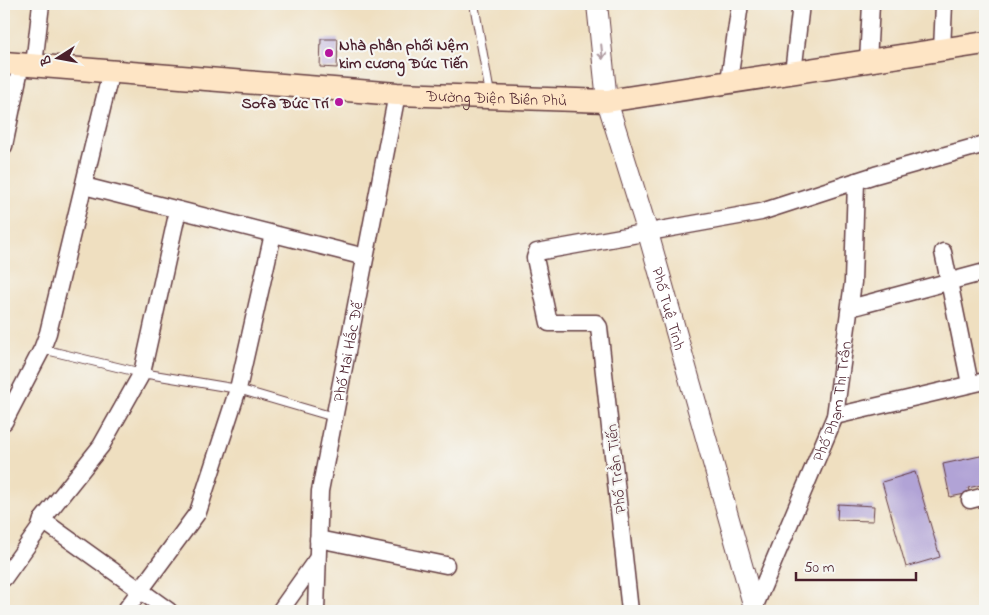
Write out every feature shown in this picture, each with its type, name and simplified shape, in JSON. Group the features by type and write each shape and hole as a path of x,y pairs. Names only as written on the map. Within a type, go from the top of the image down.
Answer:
{"main road":[{"name":"Đường Điện Biên Phủ","path":"19,64 396,94 607,100 985,43"}],"street":[{"path":"4,146 19,64 41,4"},
{"name":"Phố Tuệ Tĩnh","path":"597,4 607,100 648,233 754,610"},
{"path":"729,81 740,4"},
{"path":"792,73 801,4"},
{"path":"868,62 871,4"},
{"path":"942,50 944,4"},
{"path":"4,422 42,349 48,333 111,72"},
{"name":"Phố Mai Hắc Đế","path":"316,611 320,491 396,94"},
{"path":"648,233 761,212 856,181 985,144"},
{"name":"Phố Phạm Thị Trân","path":"754,610 835,416 853,282 856,181"},
{"path":"84,186 365,257"},
{"path":"4,578 39,529 42,520 101,446 142,373 178,210"},
{"name":"Phố Trần Tiến","path":"630,611 600,327 596,323 549,323 535,258 537,252 648,233"},
{"path":"125,611 198,512 238,389 273,234"},
{"path":"835,416 978,382 948,282 943,252"},
{"path":"850,308 985,272"},
{"path":"42,520 169,611"},
{"path":"318,539 446,565"},
{"path":"280,611 317,559"}],"lane":[{"path":"474,4 490,98"},
{"path":"42,349 142,373 238,389 334,417"}],"building":[{"name":"Nhà phân phối Nệm kim cương Đức Tiến","path":"321,39 338,39 337,68 320,67"},
{"path":"985,455 985,484 968,488 970,493 950,497 943,464"},
{"path":"915,472 940,557 906,567 882,482"},
{"path":"838,504 874,506 873,521 837,520"}],"place":[{"name":"Nhà phân phối Nệm kim cương Đức Tiến","path":"329,53"},
{"name":"Sofa Đức Trí","path":"339,102"}]}
